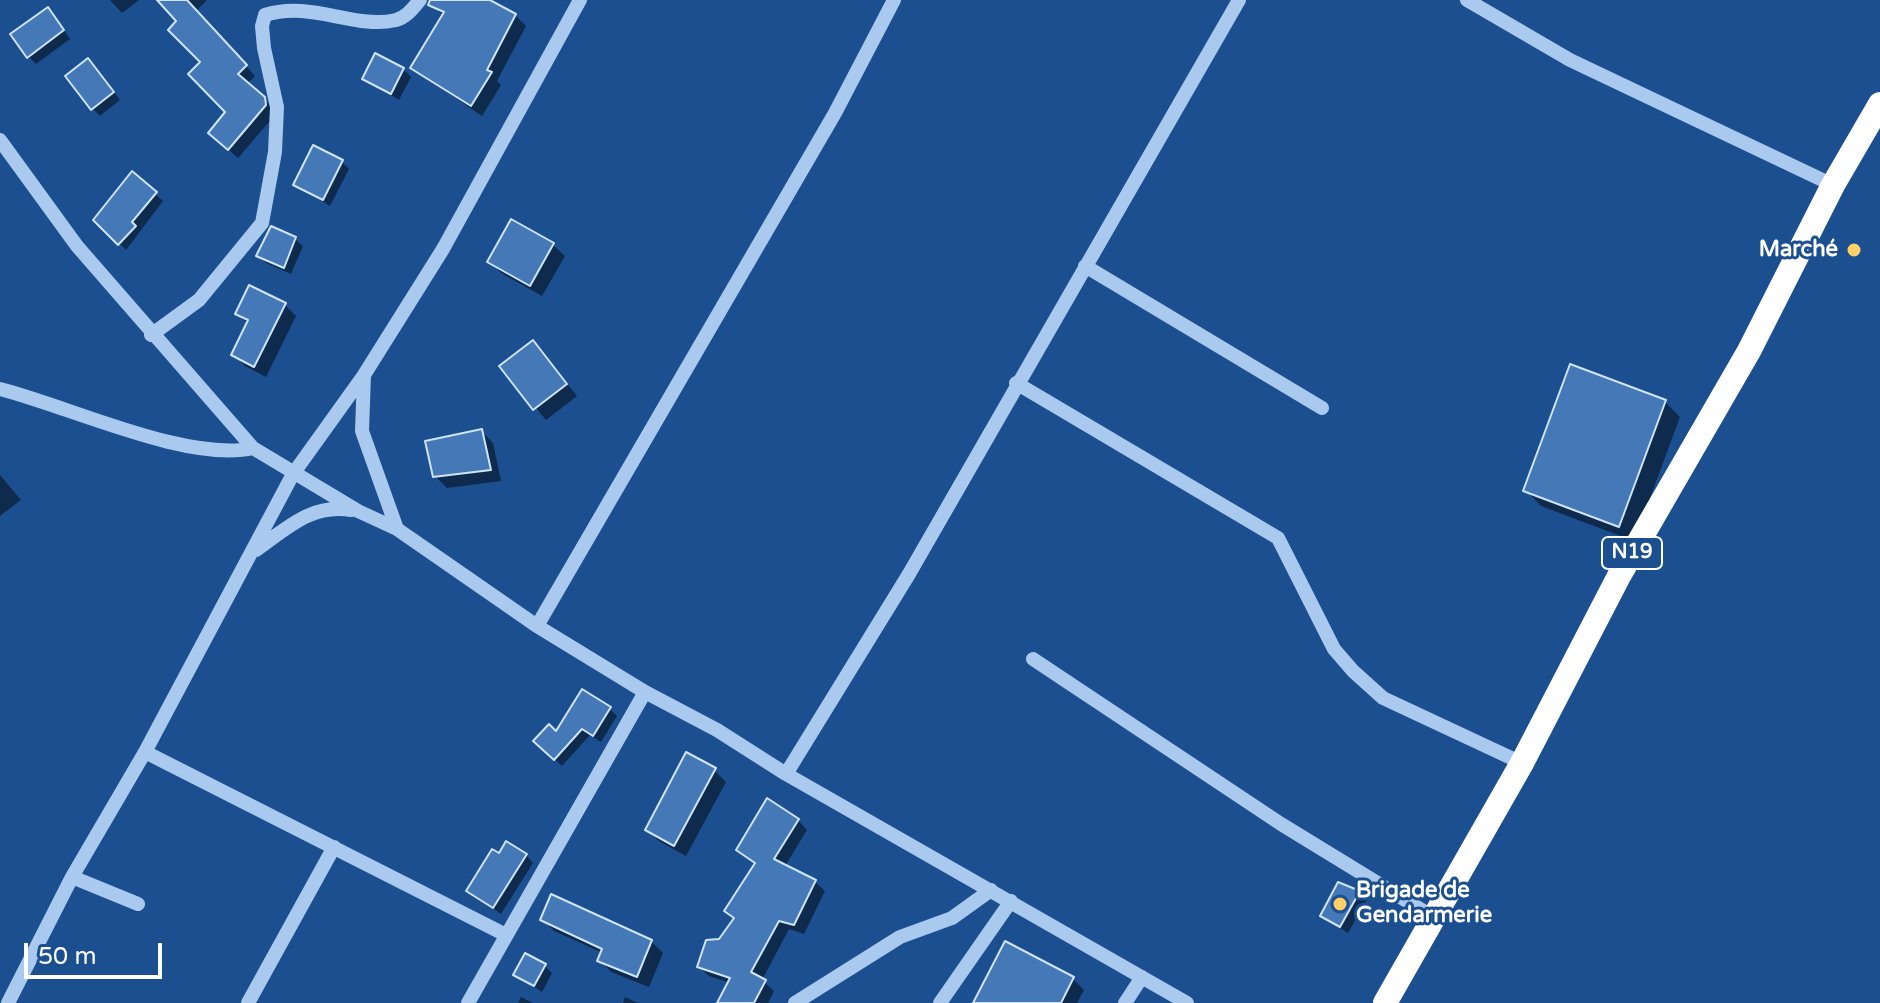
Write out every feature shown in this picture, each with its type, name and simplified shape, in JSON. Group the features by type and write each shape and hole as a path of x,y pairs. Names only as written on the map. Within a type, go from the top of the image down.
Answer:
{"highway":[{"name":"N19","path":"1385,1003 1522,763 1619,576 1749,351 1833,185 1880,104"}],"street":[{"path":"151,335 199,300 262,223 275,152 277,107 263,37 265,15 281,6 325,8 382,21 397,20 408,14 420,0"},
{"path":"8,1003 72,877 145,752 293,474 364,375 443,249 580,0"},
{"path":"537,626 835,113 894,0"},
{"path":"786,774 909,574 1016,383 1239,0"},
{"path":"1467,0 1570,60 1833,185"},
{"path":"0,140 77,246 151,335 253,448 358,511 397,529 537,626 645,692 717,730 786,774 1187,1003"},
{"path":"1085,266 1322,408"},
{"path":"364,375 362,431 397,529"},
{"path":"1016,383 1278,538 1334,649 1353,671 1383,698 1522,763"},
{"path":"0,389 198,450 236,452 253,448"},
{"path":"253,553 313,512 340,508 358,511"},
{"path":"1033,659 1281,824 1433,917"},
{"path":"468,1003 645,692"},
{"path":"145,752 506,935"},
{"path":"248,1003 334,847"},
{"path":"72,877 138,904"},
{"path":"795,1003 900,937 952,918 991,890"},
{"path":"940,1003 1011,901"},
{"path":"1125,1003 1142,977"}],"building":[{"path":"157,0 187,0 247,65 238,74 265,97 266,105 228,150 208,133 225,112 188,74 200,62 168,30 176,21"},
{"path":"430,0 490,0 516,14 487,70 492,72 471,106 410,68 444,12 428,5"},
{"path":"48,7 64,30 27,58 10,34"},
{"path":"375,53 404,68 391,94 362,79"},
{"path":"88,58 114,92 91,110 65,76"},
{"path":"313,145 343,160 323,200 293,185"},
{"path":"132,171 157,192 132,222 136,226 118,245 93,220"},
{"path":"511,219 554,243 530,286 487,262"},
{"path":"271,226 296,237 284,268 256,256"},
{"path":"249,285 286,303 254,367 231,355 248,320 235,314"},
{"path":"533,340 567,384 533,410 499,366"},
{"path":"1570,364 1666,400 1619,527 1523,491"},
{"path":"482,429 491,470 433,477 425,441"},
{"path":"582,689 611,707 593,736 582,729 554,760 533,741 549,724 556,731"},
{"path":"686,752 716,768 674,846 645,830"},
{"path":"767,798 799,819 774,859 816,880 794,925 779,921 751,972 766,980 754,1003 717,1003 730,978 697,967 706,940 719,939 734,918 724,911 755,863 736,850"},
{"path":"506,841 527,854 493,908 466,891 492,849 499,853"},
{"name":"Brigade de Gendarmerie","path":"1338,882 1360,891 1340,927 1320,916"},
{"path":"551,894 652,940 637,977 597,961 602,949 540,920"},
{"path":"1005,941 1074,977 1061,1003 973,1003"},
{"path":"525,953 546,964 534,986 513,975"}],"place":[{"name":"Marché","path":"1854,250"},
{"name":"Brigade de Gendarmerie","path":"1340,904"}]}
